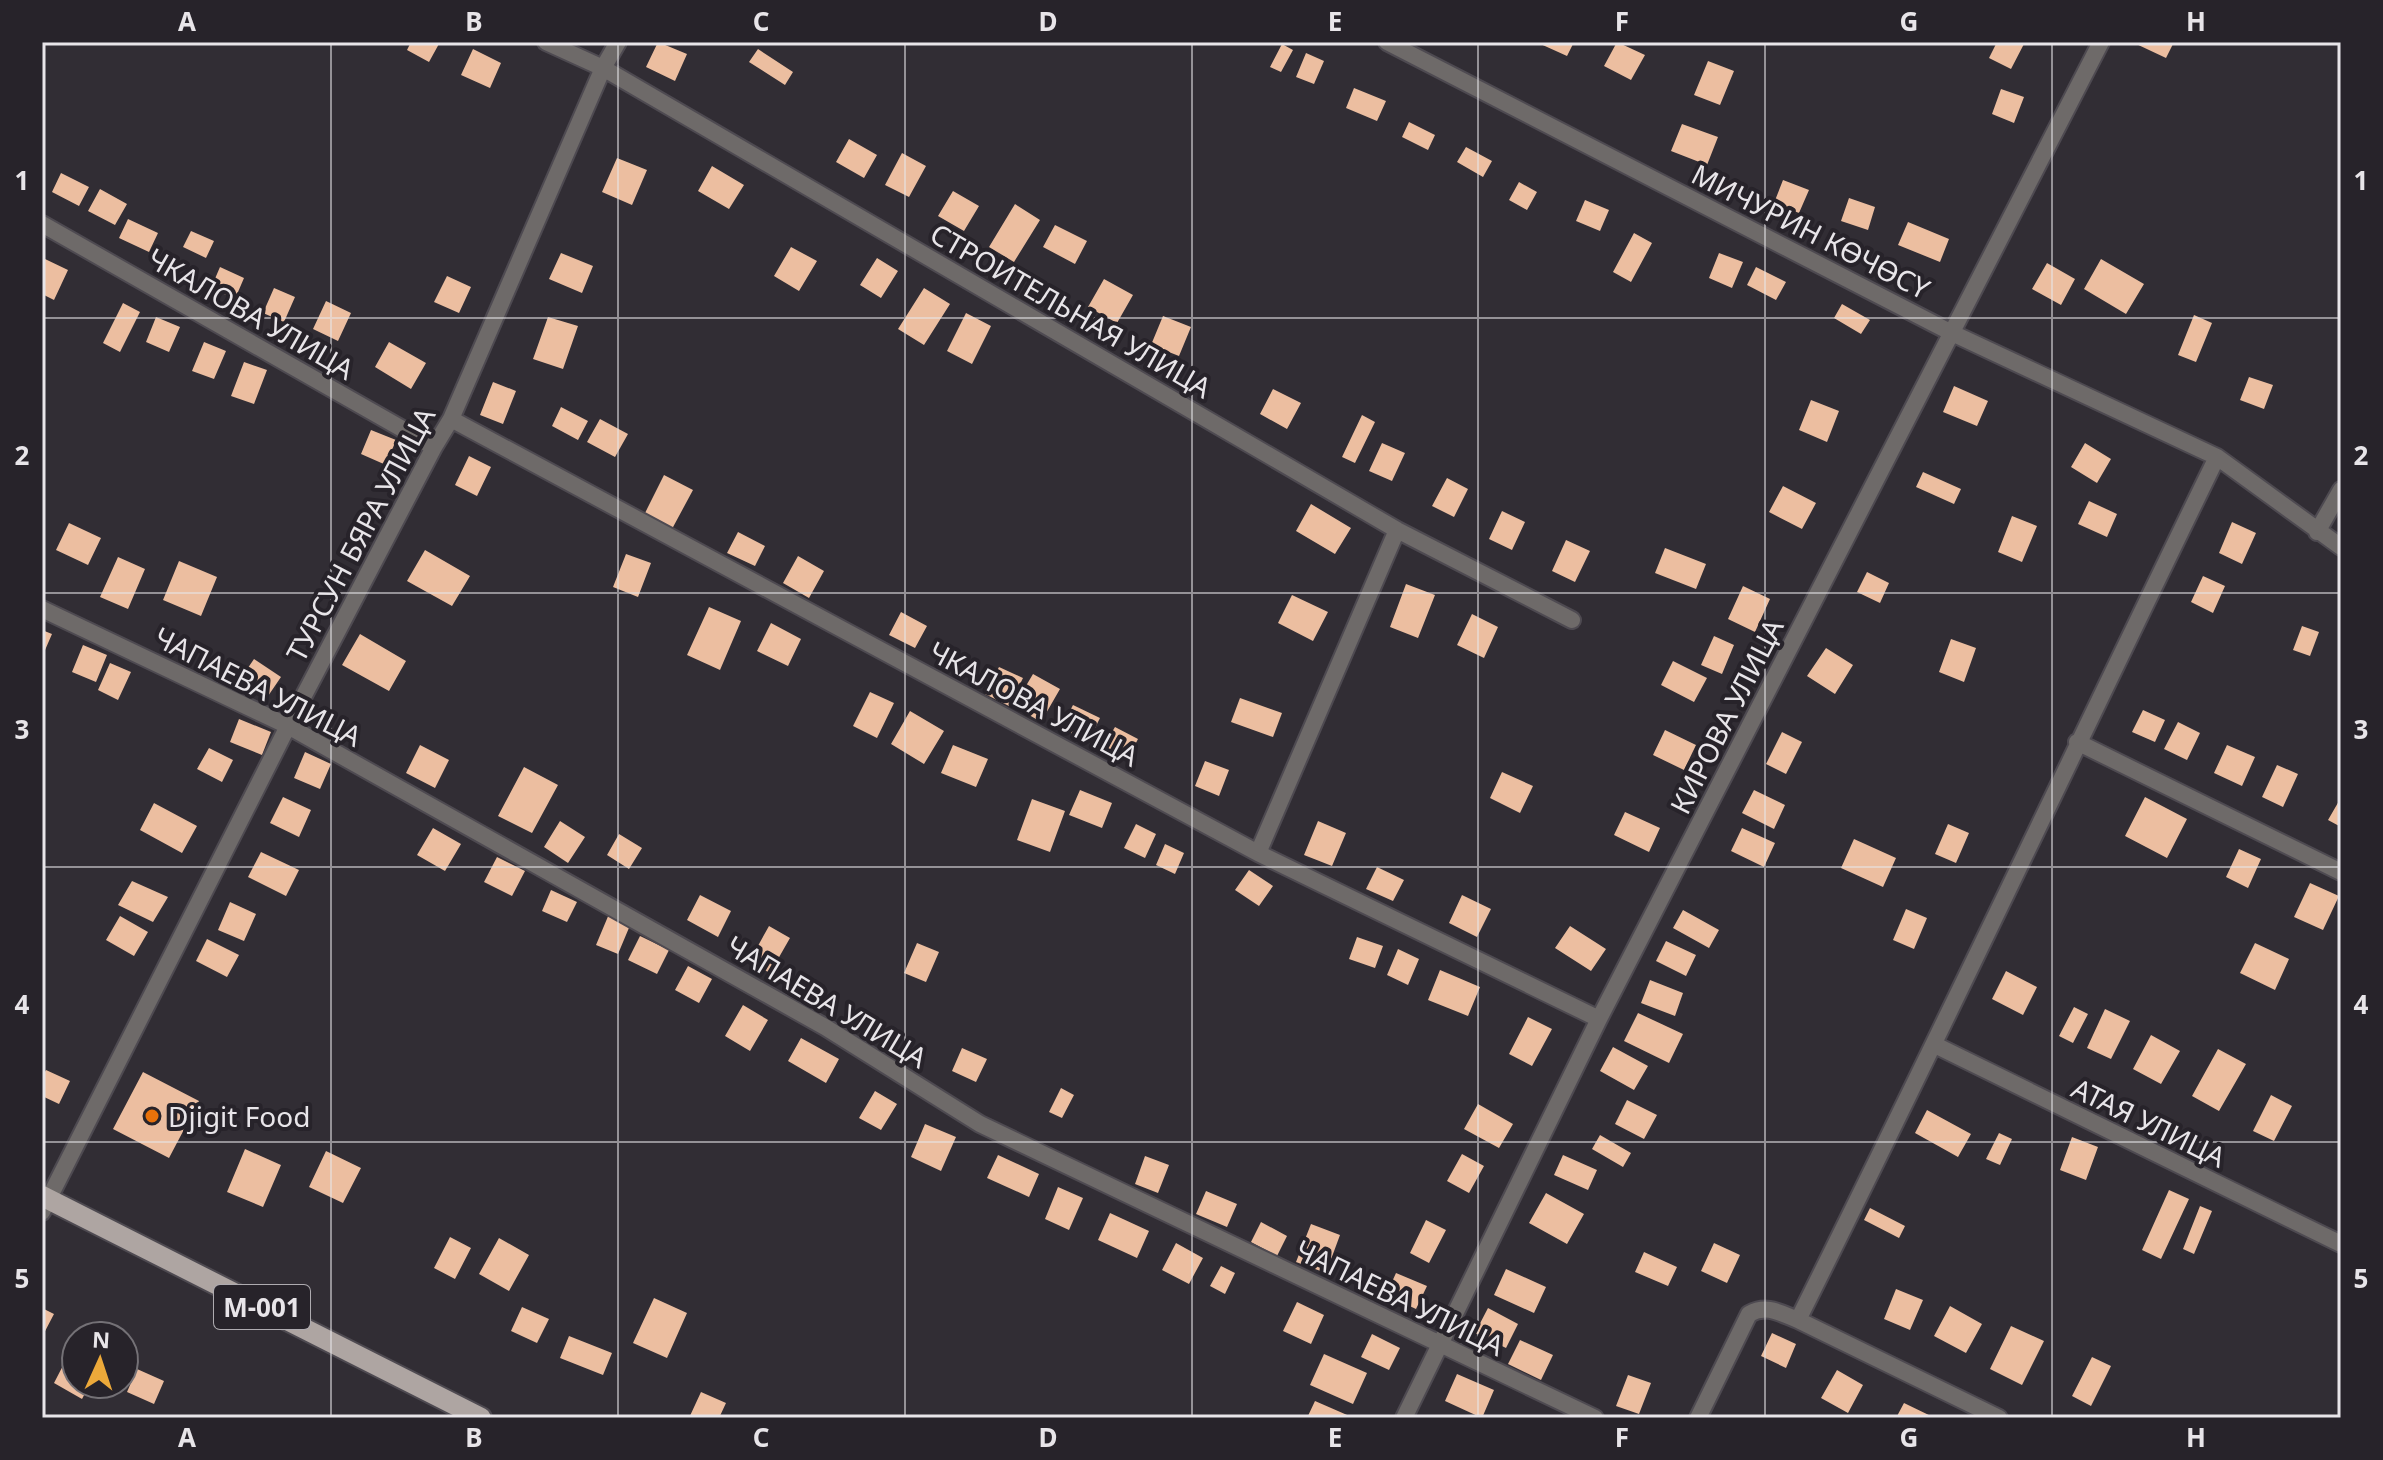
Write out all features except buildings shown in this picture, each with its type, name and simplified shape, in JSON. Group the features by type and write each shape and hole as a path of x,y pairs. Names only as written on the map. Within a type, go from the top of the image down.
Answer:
{"main road":[{"name":"М-001","path":"44,1202 481,1418"}],"street":[{"name":"СТРОИТЕЛЬНАЯ УЛИЦА","path":"546,42 603,68 1397,530 1572,620"},
{"name":"ТУРСУН БЯРА УЛИЦА","path":"44,1202 288,726 451,419 603,68 618,42"},
{"name":"МИЧУРИН КӨЧӨСҮ","path":"1387,42 1952,333 2217,457"},
{"name":"КИРОВА УЛИЦА","path":"1404,1418 1599,1019 2101,42"},
{"name":"ЧКАЛОВА УЛИЦА","path":"42,224 434,447"},
{"name":"ЧКАЛОВА УЛИЦА","path":"451,419 1258,853 1599,1019"},
{"path":"1798,1320 1935,1045 2077,742 2217,457 2341,547"},
{"path":"2317,532 2341,490"},
{"path":"1258,853 1397,530"},
{"name":"ЧАПАЕВА УЛИЦА","path":"42,609 288,726 825,1027 980,1124 1595,1418"},
{"path":"2077,742 2341,872"},
{"name":"АТАЯ УЛИЦА","path":"1935,1045 2341,1244"},
{"path":"1698,1418 1749,1314 1758,1309 1771,1309 1798,1320 1999,1418"}],"place":[{"name":"Djigit Food","path":"152,1116"}]}
